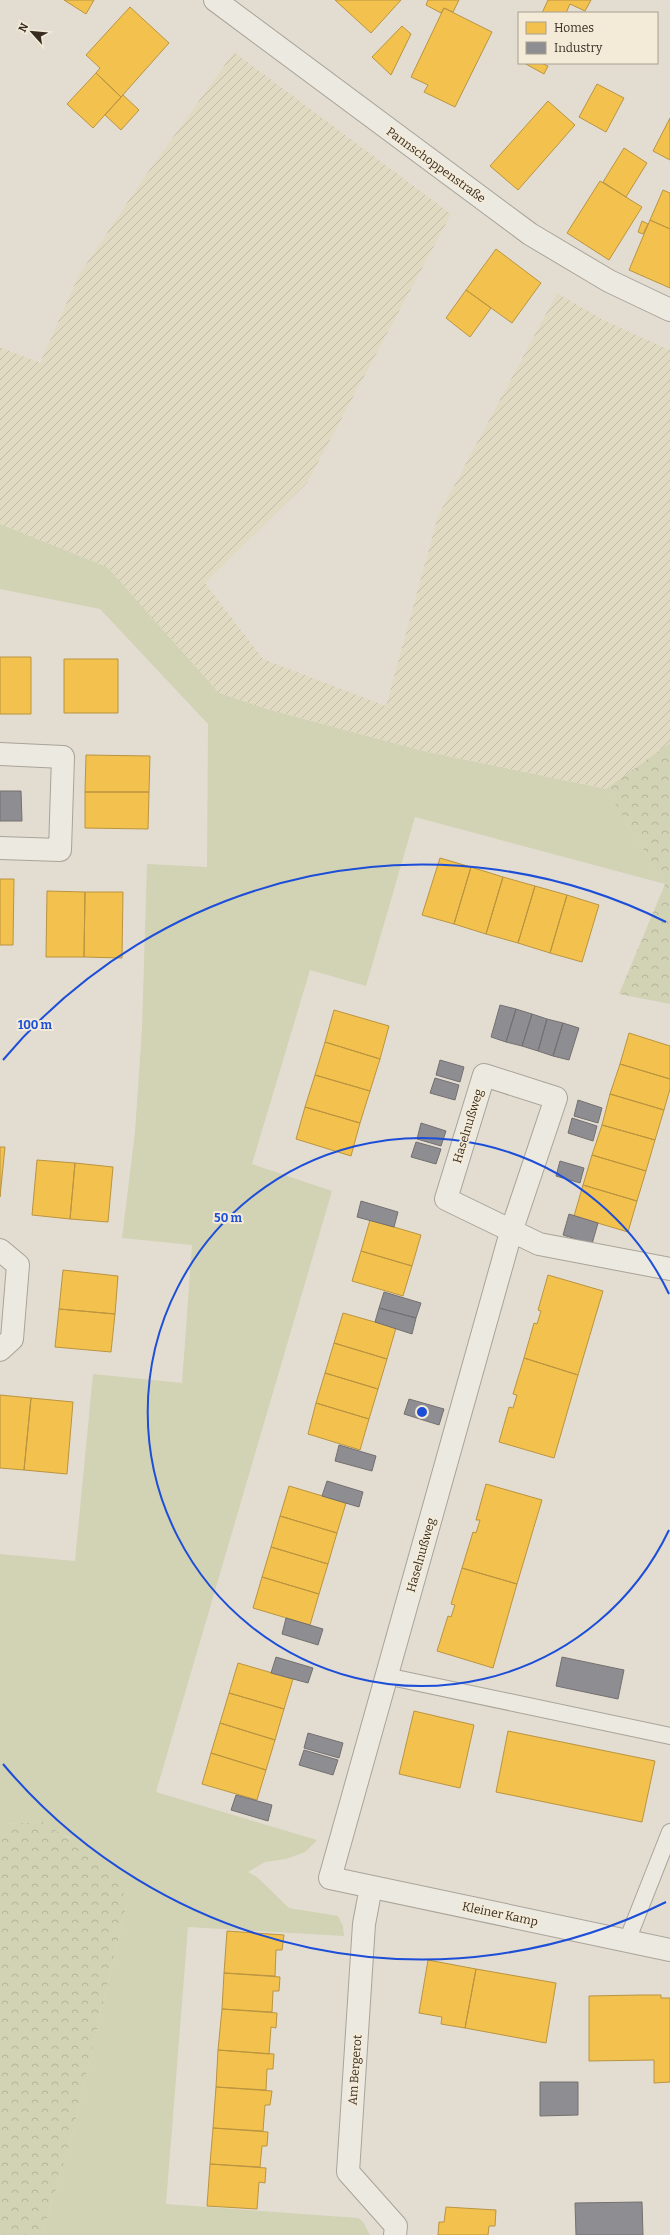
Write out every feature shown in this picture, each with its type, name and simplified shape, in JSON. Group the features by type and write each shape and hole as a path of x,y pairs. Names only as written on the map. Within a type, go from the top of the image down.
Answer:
{"street":[{"name":"Pannschoppenstraße","path":"215,0 530,234 609,281 670,310"},
{"path":"0,754 63,756 60,850 0,848"},
{"name":"Haselnußweg","path":"330,1878 511,1232 556,1098 484,1075 446,1199 511,1232 538,1244 670,1269"},
{"path":"0,1250 18,1265 12,1339 0,1350"},
{"name":"Kleiner Kamp","path":"330,1878 670,1950"},
{"name":"Am Bergerot","path":"370,1887 364,1924 348,2172 396,2226 396,2235"}],"lane":[{"path":"386,1676 670,1736"},
{"path":"627,1941 670,1832"}],"shaded area":[{"path":"234,52 451,214 307,483 205,583 263,659 386,706 438,516 557,293 605,321 670,350 670,743 606,789 423,751 270,710 219,693 107,567 0,524 0,347 40,363 79,275 143,179"}],"green space":[{"path":"0,524 107,567 219,693 270,710 423,751 606,789 665,884 415,817 366,986 310,970 252,1164 332,1191 156,1792 317,1840 305,1852 286,1859 265,1862 248,1872 257,1877 289,1908 338,1916 343,1926 344,1936 188,1927 166,2204 358,2218 363,2222 370,2235 42,2235 71,2139 127,1902 69,1837 56,1832 44,1822 0,1824 0,1554 75,1561 93,1374 182,1383 192,1245 122,1238 135,1132 142,1028 147,864 207,867 208,724 100,609 0,589"},
{"path":"670,743 670,1004 619,994 665,884 606,789"},
{"path":"44,1822 53,1829 91,1850 107,1864 118,1880 127,1902 71,2139 42,2235 0,2235 0,1824"}],"building: Homes":[{"path":"64,0 94,0 86,14"},
{"path":"335,0 401,0 371,33"},
{"path":"428,0 459,0 453,12 444,8 441,13 426,5"},
{"path":"548,0 591,0 585,11 570,4 566,12 542,12"},
{"path":"130,7 169,43 121,97 96,73 100,68 86,55"},
{"path":"444,8 492,32 455,107 424,92 428,85 411,77"},
{"path":"402,26 411,34 391,75 372,57"},
{"path":"526,64 543,64 548,66 544,74"},
{"path":"96,73 121,97 93,128 67,104"},
{"path":"597,84 624,98 606,132 579,117"},
{"path":"123,95 139,110 121,130 105,115"},
{"path":"548,101 575,125 518,190 490,166"},
{"path":"670,118 670,160 653,151"},
{"path":"624,148 647,163 626,197 603,182"},
{"path":"600,181 642,207 609,260 567,233"},
{"path":"663,190 670,193 670,229 650,220"},
{"path":"650,220 670,229 670,288 629,270"},
{"path":"642,221 648,224 643,234 638,232"},
{"path":"496,249 541,283 512,323 466,290"},
{"path":"466,290 491,308 470,337 446,318"},
{"path":"0,657 31,657 31,714 0,714"},
{"path":"64,659 118,659 118,713 64,713"},
{"path":"86,755 150,756 149,792 85,792"},
{"path":"85,792 149,792 148,829 85,828"},
{"path":"440,858 471,867 454,924 422,915"},
{"path":"471,867 503,877 486,934 454,924"},
{"path":"503,877 535,886 518,943 486,934"},
{"path":"0,879 14,879 13,945 0,945"},
{"path":"535,886 567,895 550,953 518,943"},
{"path":"47,891 85,892 84,957 46,957"},
{"path":"85,892 123,892 122,958 84,957"},
{"path":"567,895 599,905 582,962 550,953"},
{"path":"334,1010 389,1026 380,1059 325,1042"},
{"path":"629,1033 670,1046 670,1079 620,1064"},
{"path":"325,1042 380,1059 370,1091 315,1075"},
{"path":"620,1064 670,1079 670,1089 664,1110 610,1094"},
{"path":"315,1075 370,1091 360,1123 305,1107"},
{"path":"610,1094 664,1110 655,1140 602,1125"},
{"path":"305,1107 360,1123 351,1156 296,1139"},
{"path":"602,1125 655,1140 646,1171 592,1155"},
{"path":"0,1147 5,1147 0,1197"},
{"path":"592,1155 646,1171 637,1201 583,1185"},
{"path":"37,1160 75,1163 70,1219 32,1215"},
{"path":"75,1163 113,1167 108,1222 70,1219"},
{"path":"583,1185 637,1201 628,1232 574,1216"},
{"path":"370,1220 421,1235 412,1266 361,1251"},
{"path":"361,1251 412,1266 403,1296 352,1281"},
{"path":"63,1270 118,1276 115,1314 59,1309"},
{"path":"548,1275 603,1291 578,1375 524,1358 534,1323 537,1324 541,1311 538,1310"},
{"path":"59,1309 115,1314 111,1352 55,1347"},
{"path":"343,1313 396,1328 387,1359 334,1343"},
{"path":"334,1343 387,1359 378,1389 325,1373"},
{"path":"524,1358 578,1375 554,1458 499,1442 509,1407 513,1408 517,1395 513,1394"},
{"path":"325,1373 378,1389 369,1419 316,1403"},
{"path":"0,1395 31,1398 24,1470 0,1468"},
{"path":"31,1398 73,1402 67,1474 24,1470"},
{"path":"316,1403 369,1419 360,1450 308,1434"},
{"path":"486,1484 542,1500 517,1584 462,1568 473,1532 476,1533 480,1520 476,1520"},
{"path":"289,1486 346,1503 337,1533 280,1516"},
{"path":"280,1516 337,1533 328,1564 271,1547"},
{"path":"271,1547 328,1564 319,1594 262,1577"},
{"path":"462,1568 517,1584 493,1668 437,1651 448,1616 451,1617 455,1605 451,1604"},
{"path":"262,1577 319,1594 310,1625 253,1608"},
{"path":"238,1663 293,1679 284,1709 229,1693"},
{"path":"229,1693 284,1709 275,1740 220,1723"},
{"path":"414,1711 474,1725 460,1788 399,1774"},
{"path":"220,1723 275,1740 266,1770 211,1753"},
{"path":"508,1731 655,1761 642,1822 496,1792"},
{"path":"211,1753 266,1770 257,1800 202,1784"},
{"path":"227,1931 284,1935 282,1950 276,1950 275,1976 224,1973"},
{"path":"428,1960 476,1969 465,2028 441,2024 442,2017 419,2013"},
{"path":"476,1969 556,1983 546,2043 465,2028"},
{"path":"224,1973 280,1977 279,1991 273,1991 272,2012 222,2009"},
{"path":"661,1995 661,1998 670,1998 670,2082 654,2083 654,2060 589,2061 589,1996"},
{"path":"222,2009 277,2013 276,2028 271,2027 269,2054 218,2050"},
{"path":"218,2050 274,2054 273,2069 267,2069 266,2090 216,2087"},
{"path":"216,2087 272,2091 270,2105 265,2105 263,2131 213,2128"},
{"path":"213,2128 268,2132 267,2146 262,2146 260,2167 210,2164"},
{"path":"210,2164 266,2168 265,2183 259,2182 257,2209 207,2206"},
{"path":"446,2207 496,2210 495,2226 489,2226 488,2235 438,2235 439,2222 444,2222"}],"building: Industry":[{"path":"0,791 21,791 22,821 0,821"},
{"path":"500,1005 516,1009 506,1042 491,1037"},
{"path":"516,1009 532,1014 522,1046 506,1042"},
{"path":"532,1014 547,1019 538,1051 522,1046"},
{"path":"547,1019 563,1023 553,1056 538,1051"},
{"path":"563,1023 579,1028 569,1060 553,1056"},
{"path":"440,1060 464,1067 460,1082 436,1075"},
{"path":"435,1078 459,1085 455,1100 430,1093"},
{"path":"578,1100 602,1108 598,1123 574,1116"},
{"path":"572,1118 597,1126 593,1141 568,1133"},
{"path":"421,1123 446,1131 441,1146 417,1139"},
{"path":"416,1142 441,1149 436,1164 411,1157"},
{"path":"560,1161 584,1168 580,1183 556,1176"},
{"path":"361,1201 398,1212 394,1227 357,1217"},
{"path":"569,1214 598,1223 592,1244 563,1235"},
{"path":"384,1292 421,1303 416,1318 379,1308"},
{"path":"379,1308 416,1318 412,1334 375,1322"},
{"path":"409,1399 444,1409 439,1425 404,1414"},
{"path":"339,1445 376,1456 372,1471 335,1461"},
{"path":"327,1481 363,1492 359,1507 322,1496"},
{"path":"286,1618 323,1629 318,1645 282,1634"},
{"path":"276,1657 313,1668 308,1683 271,1673"},
{"path":"562,1657 624,1670 618,1699 556,1686"},
{"path":"308,1733 343,1743 339,1758 304,1748"},
{"path":"304,1750 338,1760 333,1775 299,1765"},
{"path":"236,1795 272,1805 268,1821 231,1810"},
{"path":"540,2082 578,2082 578,2115 540,2116"},
{"path":"642,2202 643,2235 576,2235 575,2203"}]}
